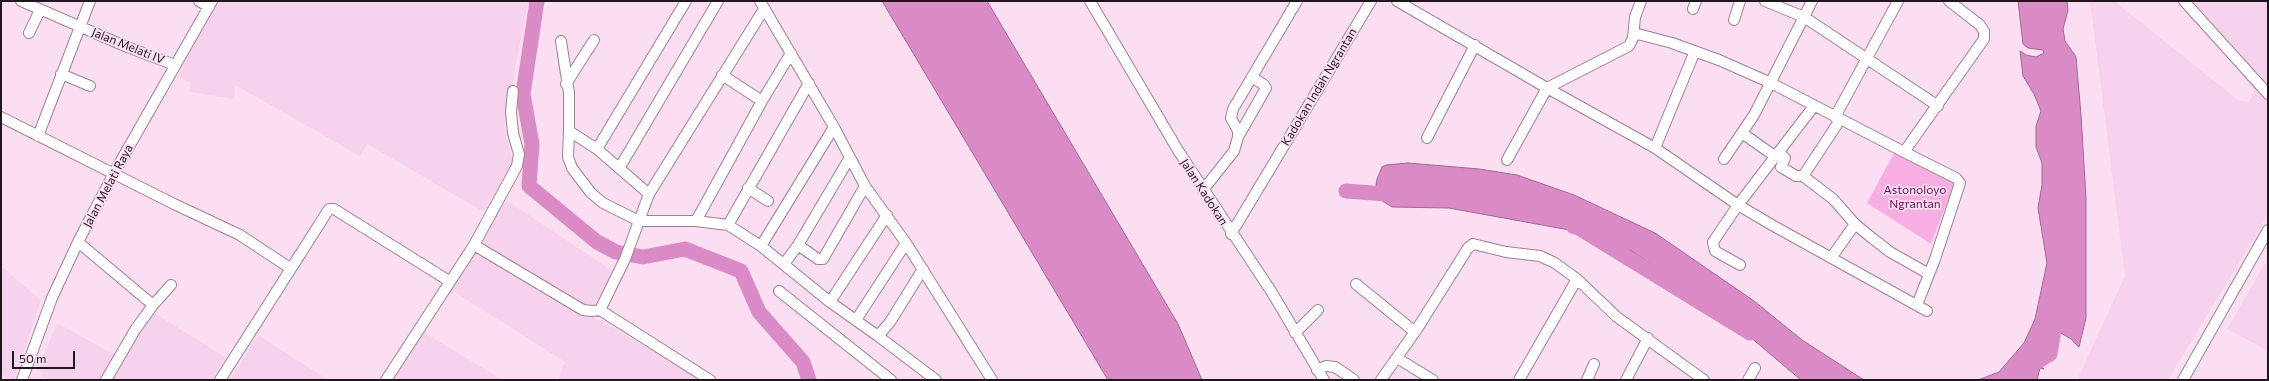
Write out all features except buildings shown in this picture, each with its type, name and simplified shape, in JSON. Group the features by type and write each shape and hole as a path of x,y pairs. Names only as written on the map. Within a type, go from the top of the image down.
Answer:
{"street":[{"name":"Jalan Melati IV","path":"21,1 176,66"},
{"path":"38,136 60,74 90,1"},
{"path":"199,1 210,4"},
{"path":"597,149 686,1"},
{"path":"620,167 718,1"},
{"name":"Jalan Kadokan","path":"1090,1 1203,190 1255,269 1324,380"},
{"path":"1238,137 1231,114 1297,1"},
{"name":"Kadokan Indah Ngrantan","path":"1231,234 1371,1"},
{"path":"1397,1 1547,88 1655,148 1738,205 1927,311"},
{"path":"1507,160 1547,88 1623,50 1631,42 1634,33 1635,16 1641,1"},
{"path":"1734,20 1740,1"},
{"path":"1765,1 1804,17 1867,57 1938,106"},
{"path":"1724,159 1754,115 1812,1"},
{"path":"1804,176 1838,119 1867,57 1898,1"},
{"path":"1904,152 1984,39 1984,31 1980,24 1949,1"},
{"path":"2184,1 2268,94"},
{"name":"Jalan Melati Raya","path":"25,379 55,291 78,242 114,173 210,4"},
{"path":"600,310 631,245 649,194 722,75 762,5 809,83 865,186 906,243 992,380"},
{"path":"29,33 40,10"},
{"path":"1634,33 1695,51 1771,83 1838,119 1956,178 1960,183 1917,305"},
{"path":"566,84 594,40"},
{"path":"561,41 569,101 568,157 572,168 591,193 603,203 639,221 696,221 728,225 761,246 830,302 936,380"},
{"path":"1427,138 1475,45"},
{"path":"1655,148 1695,51"},
{"path":"696,221 762,101 791,54"},
{"path":"60,74 90,86"},
{"path":"722,75 762,101"},
{"path":"1203,190 1234,151 1238,137 1266,88 1264,84 1252,77"},
{"path":"728,225 809,83"},
{"path":"386,380 449,281 474,245 519,160 511,120 513,91"},
{"path":"1740,265 1720,254 1713,246 1716,237 1738,205 1778,155 1814,106"},
{"path":"1,117 174,204 240,235 290,268"},
{"path":"761,246 834,127"},
{"path":"569,130 620,167 649,194"},
{"path":"1742,134 1785,158 1782,167 1796,176 1804,176 1833,199 1855,224 1890,252 1929,274"},
{"path":"784,264 798,245 849,159"},
{"path":"798,245 818,259 823,259 865,186"},
{"path":"748,188 768,201"},
{"path":"220,380 325,212 331,209 449,281"},
{"path":"830,302 887,216"},
{"path":"1831,258 1855,224"},
{"path":"2183,380 2268,230"},
{"path":"78,242 153,305"},
{"path":"856,320 906,243"},
{"path":"1381,380 1415,332 1468,248 1473,244 1506,252 1544,258 1555,263 1577,279 1618,318 1648,338 1704,380"},
{"path":"474,245 583,310 592,312 600,310 710,380"},
{"path":"878,336 890,322 923,269"},
{"path":"1519,380 1577,279"},
{"path":"1356,284 1415,332"},
{"path":"106,380 135,330 153,305 171,285"},
{"path":"779,291 891,380"},
{"path":"1295,333 1318,310"},
{"path":"1626,380 1648,338"},
{"path":"1397,358 1433,380"},
{"path":"1587,380 1594,364"},
{"path":"1317,370 1326,366 1335,367 1354,380"},
{"path":"1748,380 1755,368"}],"shaded area":[{"path":"218,1 528,1 504,127 513,162 484,212 367,144 360,156 235,85 234,99 189,92 190,82 178,77 206,20"},
{"path":"882,1 987,1 1178,324 1202,380 1108,380"},
{"path":"2018,1 2067,1 2068,10 2063,29 2065,41 2076,57 2086,198 2086,318 2079,347 2071,339 2061,333 2056,337 2051,351 2039,357 2039,365 2044,369 2040,368 2037,380 1978,380 1999,372 2024,343 2035,319 2047,263 2038,208 2042,185 2042,163 2036,147 2036,126 2041,111 2034,94 2023,76 2020,51 2026,55 2036,57 2044,53 2043,50 2028,48 2023,44"},
{"path":"2090,1 2114,1 2238,100 2248,102 2254,91 2250,84 2182,1 2268,1 2268,215 2168,380 2077,380 2125,276"},
{"path":"1408,163 1479,169 1517,175 1574,195 1655,233 1754,301 1802,340 1864,380 1801,380 1710,303 1633,252 1604,239 1575,231 1449,208 1392,207 1381,200 1376,186 1377,179 1382,167 1386,165"},
{"path":"506,200 616,273 595,304 583,304 480,243"},
{"path":"474,251 638,342 700,380 558,380 565,362 450,289"},
{"path":"2265,263 2268,264 2268,351 2227,329"},
{"path":"1,266 41,300 14,380 10,380 1,374"},
{"path":"151,311 225,357 212,380 111,380"},
{"path":"57,323 115,355 100,380 48,380 42,376 40,366"},
{"path":"420,330 503,380 392,380"},
{"path":"258,335 328,380 230,380"}],"green space":[{"name":"Astonoloyo Ngrantan","path":"1894,153 1953,182 1954,185 1931,244 1867,203"}],"waterway":[{"path":"537,1 523,94 532,144 529,186 597,242 616,252 643,257 685,249 741,271 759,312 803,362 809,380"},
{"path":"1346,191 1399,195"},
{"path":"1574,227 1579,228 1750,333"},
{"path":"2006,380 2050,354 2054,330"}]}
